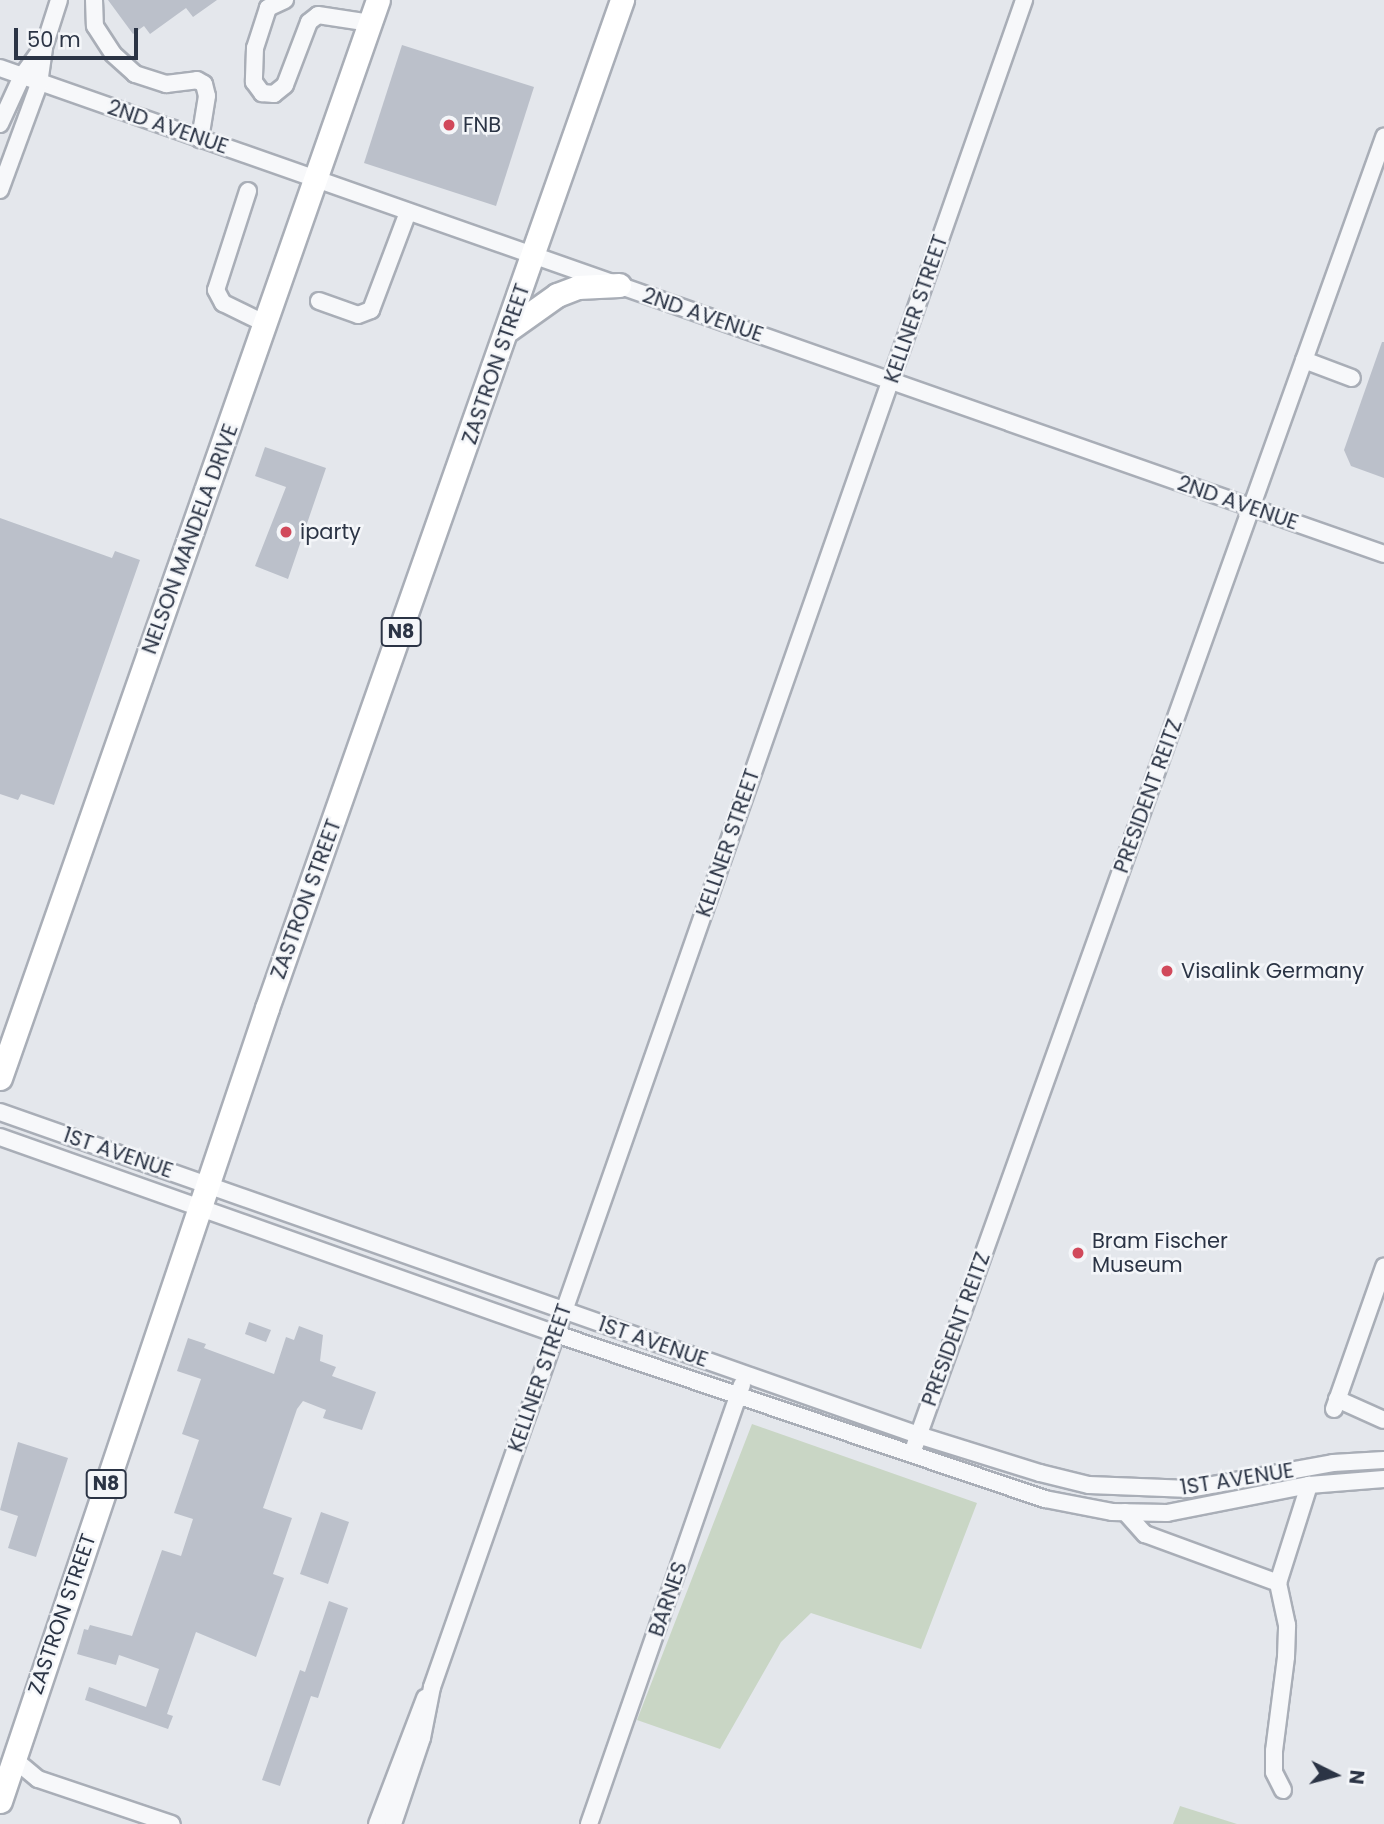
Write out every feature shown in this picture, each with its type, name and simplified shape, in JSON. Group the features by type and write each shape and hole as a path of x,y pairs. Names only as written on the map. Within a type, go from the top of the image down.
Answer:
{"highway":[{"name":"NELSON MANDELA DRIVE","path":"0,1078 378,0"},
{"name":"ZASTRON STREET","path":"3,1791 198,1210 509,329 622,0"},
{"path":"509,329 556,295 579,287 619,285"}],"street":[{"path":"0,190 39,84 44,47 59,0"},
{"path":"94,0 95,26 113,54 135,74 166,84 197,80 204,84 207,96 200,139"},
{"path":"285,0 268,8 255,48 254,82 262,93 274,94 285,85 309,22 318,15 370,23"},
{"name":"KELLNER STREET","path":"393,1824 422,1738 432,1687 1024,0"},
{"path":"0,124 22,76 44,47"},
{"name":"2ND AVENUE","path":"0,68 39,84 1384,554"},
{"name":"PRESIDENT REITZ","path":"912,1454 1384,137"},
{"path":"248,191 216,290 223,303 266,324"},
{"path":"319,301 358,315 371,310 408,212"},
{"path":"1304,360 1352,378"},
{"name":"1ST AVENUE","path":"0,1112 563,1312 746,1373 918,1435 1040,1474 1115,1488 1190,1489 1319,1465 1384,1460"},
{"name":"1ST AVENUE","path":"0,1137 198,1210 1045,1499 1119,1512 1167,1513 1217,1506 1309,1485 1384,1479"},
{"path":"1384,1267 1335,1404 1384,1420"},
{"name":"BARNES","path":"589,1824 746,1373"},
{"path":"1283,1790 1275,1772 1274,1751 1286,1647 1278,1583 1309,1485"},
{"path":"1115,1488 1119,1512 1145,1534 1278,1583"},
{"name":"KELLNER STREET","path":"377,1824 419,1707 432,1687"},
{"path":"14,1759 38,1779 172,1824"},
{"path":"3,1791 38,1779"}],"green space":[{"path":"752,1424 977,1503 921,1649 811,1613 781,1642 720,1749 637,1720"},
{"path":"1180,1806 1237,1824 1173,1824"}],"building":[{"path":"108,0 217,0 193,17 186,8 150,34 144,26 133,34"},
{"name":"FNB","path":"402,45 534,87 496,206 364,163"},
{"path":"1382,342 1384,478 1351,466 1344,450"},
{"name":"iparty","path":"265,447 326,468 288,579 255,566 286,487 255,476"},
{"path":"0,518 112,558 115,551 140,560 54,805 21,794 18,800 0,794"},
{"path":"249,1322 271,1330 266,1342 245,1334"},
{"path":"299,1326 323,1335 320,1361 336,1367 332,1376 376,1392 362,1430 323,1418 326,1410 303,1401 297,1409 263,1508 292,1518 273,1574 284,1578 256,1657 196,1632 167,1714 173,1716 168,1729 85,1700 89,1687 146,1707 159,1669 119,1655 116,1665 77,1654 84,1629 88,1630 90,1625 132,1636 162,1550 181,1556 193,1519 174,1513 199,1440 182,1434 201,1379 177,1371 188,1338 206,1344 204,1348 274,1374 286,1337 294,1340"},
{"path":"18,1442 68,1458 36,1557 8,1548 18,1516 0,1510"},
{"path":"321,1512 349,1522 328,1584 300,1574"},
{"path":"329,1601 348,1608 318,1698 311,1696 280,1786 262,1780 300,1670 305,1672"}],"place":[{"name":"FNB","path":"449,125"},
{"name":"iparty","path":"286,532"},
{"name":"Visalink Germany","path":"1167,971"},
{"name":"Bram Fischer Museum","path":"1078,1253"}]}
